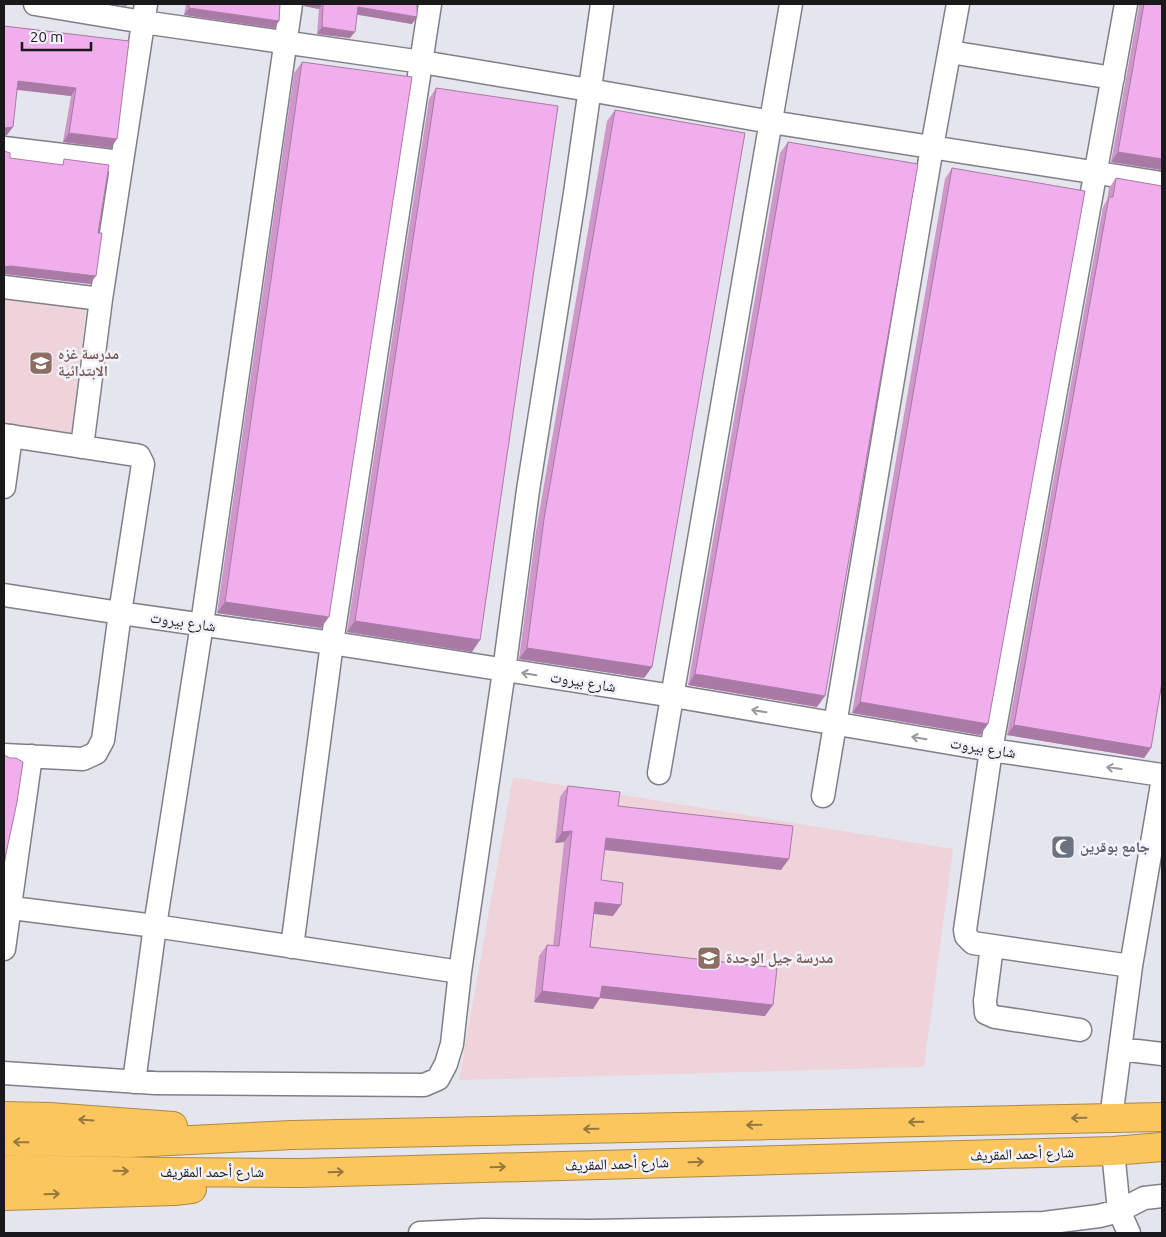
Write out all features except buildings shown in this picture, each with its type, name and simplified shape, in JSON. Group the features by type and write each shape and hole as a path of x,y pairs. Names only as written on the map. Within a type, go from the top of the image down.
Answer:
{"highway":[{"path":"4,1116 58,1118 292,1135"},
{"name":"شارع أحمد المقريف","path":"4,1141 130,1143 292,1135 1162,1117"},
{"name":"شارع أحمد المقريف","path":"4,1169 302,1173 1113,1151 1162,1147"},
{"path":"4,1196 174,1191 228,1186 302,1173"}],"street":[{"path":"35,4 144,13 285,42 422,62 770,122 1162,183"},
{"path":"134,1082 155,926 202,624 291,4"},
{"path":"292,947 332,643 430,4"},
{"path":"4,1074 182,1084 424,1085 438,1079 446,1064 452,1044 460,972 528,490 602,4"},
{"path":"659,773 790,4"},
{"path":"823,796 932,147 958,4"},
{"path":"1126,4 991,750 965,930 966,936 973,943 1131,966"},
{"path":"82,447 101,299 144,13"},
{"path":"950,52 1113,78"},
{"path":"4,148 121,162"},
{"path":"4,287 101,299"},
{"path":"4,487 7,436 135,455 139,456 143,464 103,740 96,753 83,759 4,754"},
{"name":"شارع بيروت","path":"4,595 332,643 673,696 991,750 1162,774"},
{"path":"4,949 7,907 31,756"},
{"path":"1110,1118 1131,966 1162,784"},
{"path":"7,907 155,926 460,972"},
{"path":"992,946 985,1001 986,1013 995,1017 1080,1030"},
{"path":"1120,1049 1162,1054"},
{"path":"1113,1151 1119,1211 1129,1233"},
{"path":"420,1233 938,1229 1044,1223 1099,1216 1119,1211 1144,1198 1162,1196"}],"shaded area":[{"name":"مدرسة غزه الابتدائية","path":"4,290 87,299 71,434 4,427"},
{"name":"مدرسة جيل الوحدة","path":"513,777 953,849 924,1067 459,1080"}],"place":[{"name":"مدرسة غزه الابتدائية","path":"41,363"},
{"name":"جامع بوقرين","path":"1063,847"},
{"name":"مدرسة جيل الوحدة","path":"709,958"}]}
